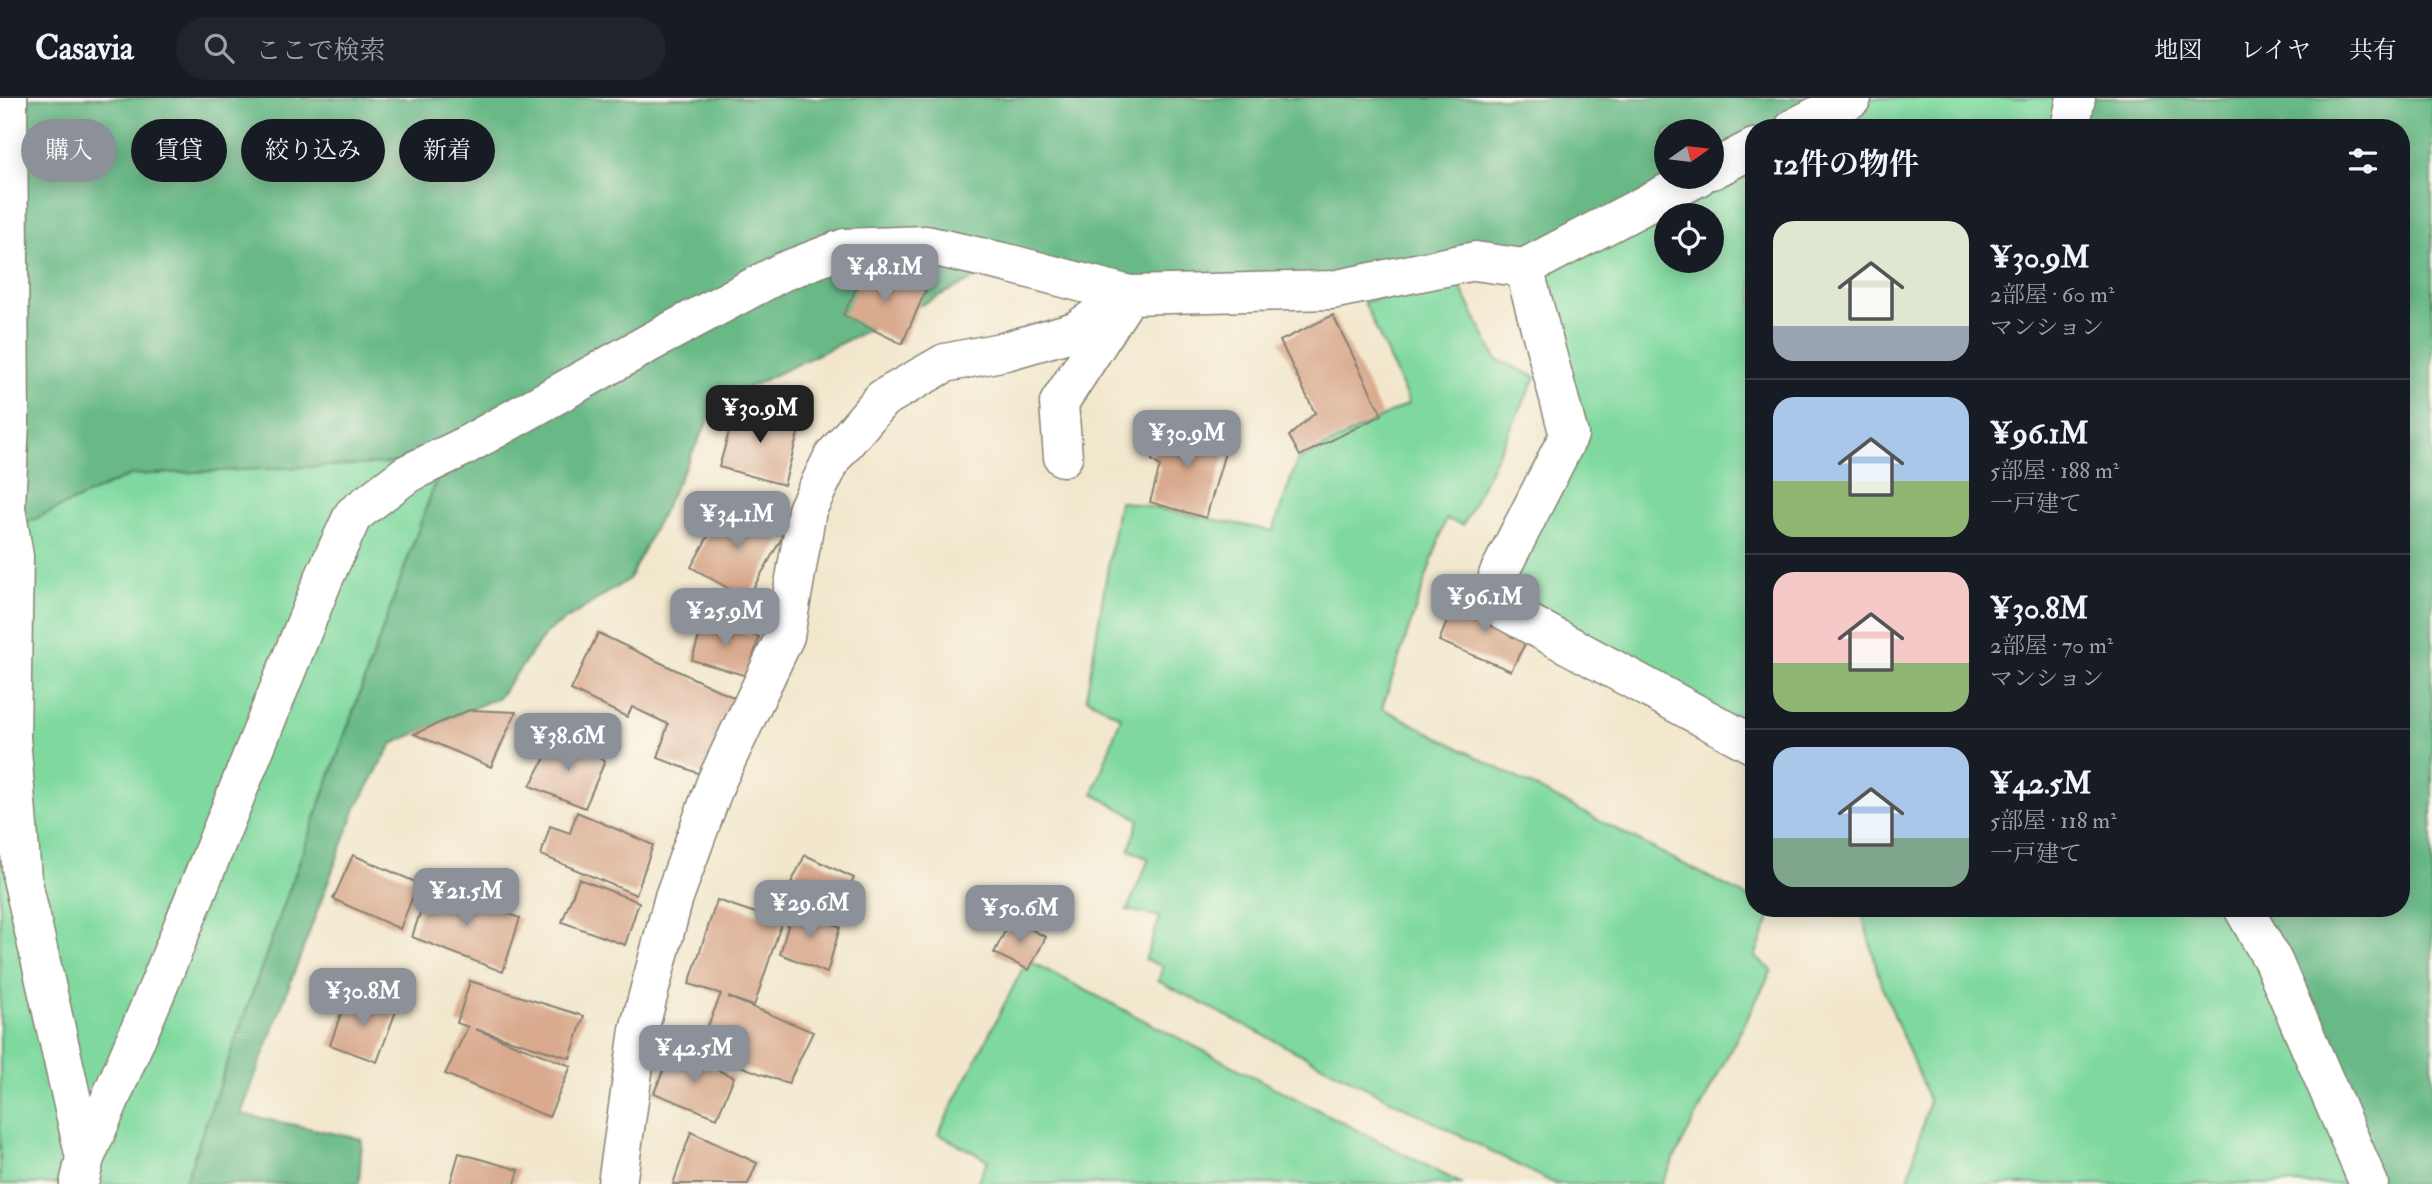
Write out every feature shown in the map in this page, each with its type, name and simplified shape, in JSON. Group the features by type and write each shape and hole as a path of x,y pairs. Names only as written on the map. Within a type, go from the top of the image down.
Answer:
{"street":[{"path":"8,98 10,421 6,508 13,556 11,737 22,878 82,1171"},
{"path":"1811,119 1852,98"},
{"path":"2072,119 2076,98"},
{"path":"1724,164 1745,153"},
{"path":"82,1171 324,578 354,515 408,474 461,448 782,272 845,248 926,245 1129,295 1332,290 1475,261 1524,268 1675,189"},
{"path":"1524,268 1569,435 1498,575 1502,609 1745,740"},
{"path":"1063,457 1059,403 1129,295"},
{"path":"617,1184 639,1030 674,897 716,782 785,636 807,510 833,457 882,399 945,363 1006,351 1075,331 1129,295"},
{"path":"2248,917 2273,961 2369,1184"}],"green space":[{"path":"0,98 1852,98 1811,119 1745,119 1745,152 1724,164 1724,119 1654,119 1654,185 1567,244 1235,292 1007,263 717,403 629,579 547,632 499,697 392,744 356,808 241,1114 362,1139 359,1184 184,1184 443,461 130,475 0,535"},
{"path":"1852,98 2069,98 2069,119 1811,119"},
{"path":"2071,98 2432,98 2432,1184 2369,1184 2247,917 2410,917 2410,119 2070,119"},
{"path":"1745,152 1745,741 1502,609 1569,435 1524,268 1675,189 1724,189 1724,163"},
{"path":"1458,282 1496,359 1536,377 1463,525 1446,519 1382,708 1745,896 1745,917 1770,917 1755,957 1772,970 1661,1184 1555,1184 1158,981 1163,966 1145,960 1160,917 1127,910 1149,859 1129,850 1139,819 1093,794 1121,717 1086,698 1119,501 1273,531 1297,461 1409,403 1364,302"},
{"path":"443,460 184,1184 0,1184 0,535 130,475"},
{"path":"1863,917 2248,917 2369,1184 1907,1184 1929,1100 1880,981"},
{"path":"1027,960 1462,1184 976,1184 988,1160 938,1134"}],"building":[{"path":"868,265 926,290 902,344 843,315"},
{"path":"1333,315 1382,415 1300,456 1289,436 1315,413 1280,341"},
{"path":"737,404 801,423 784,485 719,467"},
{"path":"1162,423 1228,442 1206,518 1150,502 1160,466 1152,460"},
{"path":"726,504 783,536 747,599 691,567"},
{"path":"1457,597 1532,630 1511,671 1439,641"},
{"path":"704,620 759,637 747,676 692,660"},
{"path":"598,633 739,700 703,775 658,758 668,724 632,707 627,717 571,690"},
{"path":"469,710 516,712 491,767 414,734"},
{"path":"556,737 605,761 585,808 530,786"},
{"path":"577,812 653,845 636,895 541,855 550,826 570,833"},
{"path":"353,855 418,883 400,929 333,899"},
{"path":"805,855 854,878 841,907 791,883"},
{"path":"579,879 639,902 625,945 562,922"},
{"path":"429,886 520,918 503,972 412,937"},
{"path":"717,900 782,922 754,1006 728,997 813,1032 788,1084 698,1050 721,994 689,984"},
{"path":"794,905 840,927 827,973 780,954"},
{"path":"1011,919 1046,937 1029,970 994,953"},
{"path":"470,981 584,1016 570,1058 475,1029 571,1066 549,1117 445,1074 468,1027 457,1023"},
{"path":"348,994 396,1011 377,1062 330,1045"},
{"path":"671,1051 734,1077 717,1118 654,1093"},
{"path":"691,1132 757,1163 748,1184 673,1184"},
{"path":"459,1153 519,1170 515,1184 450,1184"}]}
